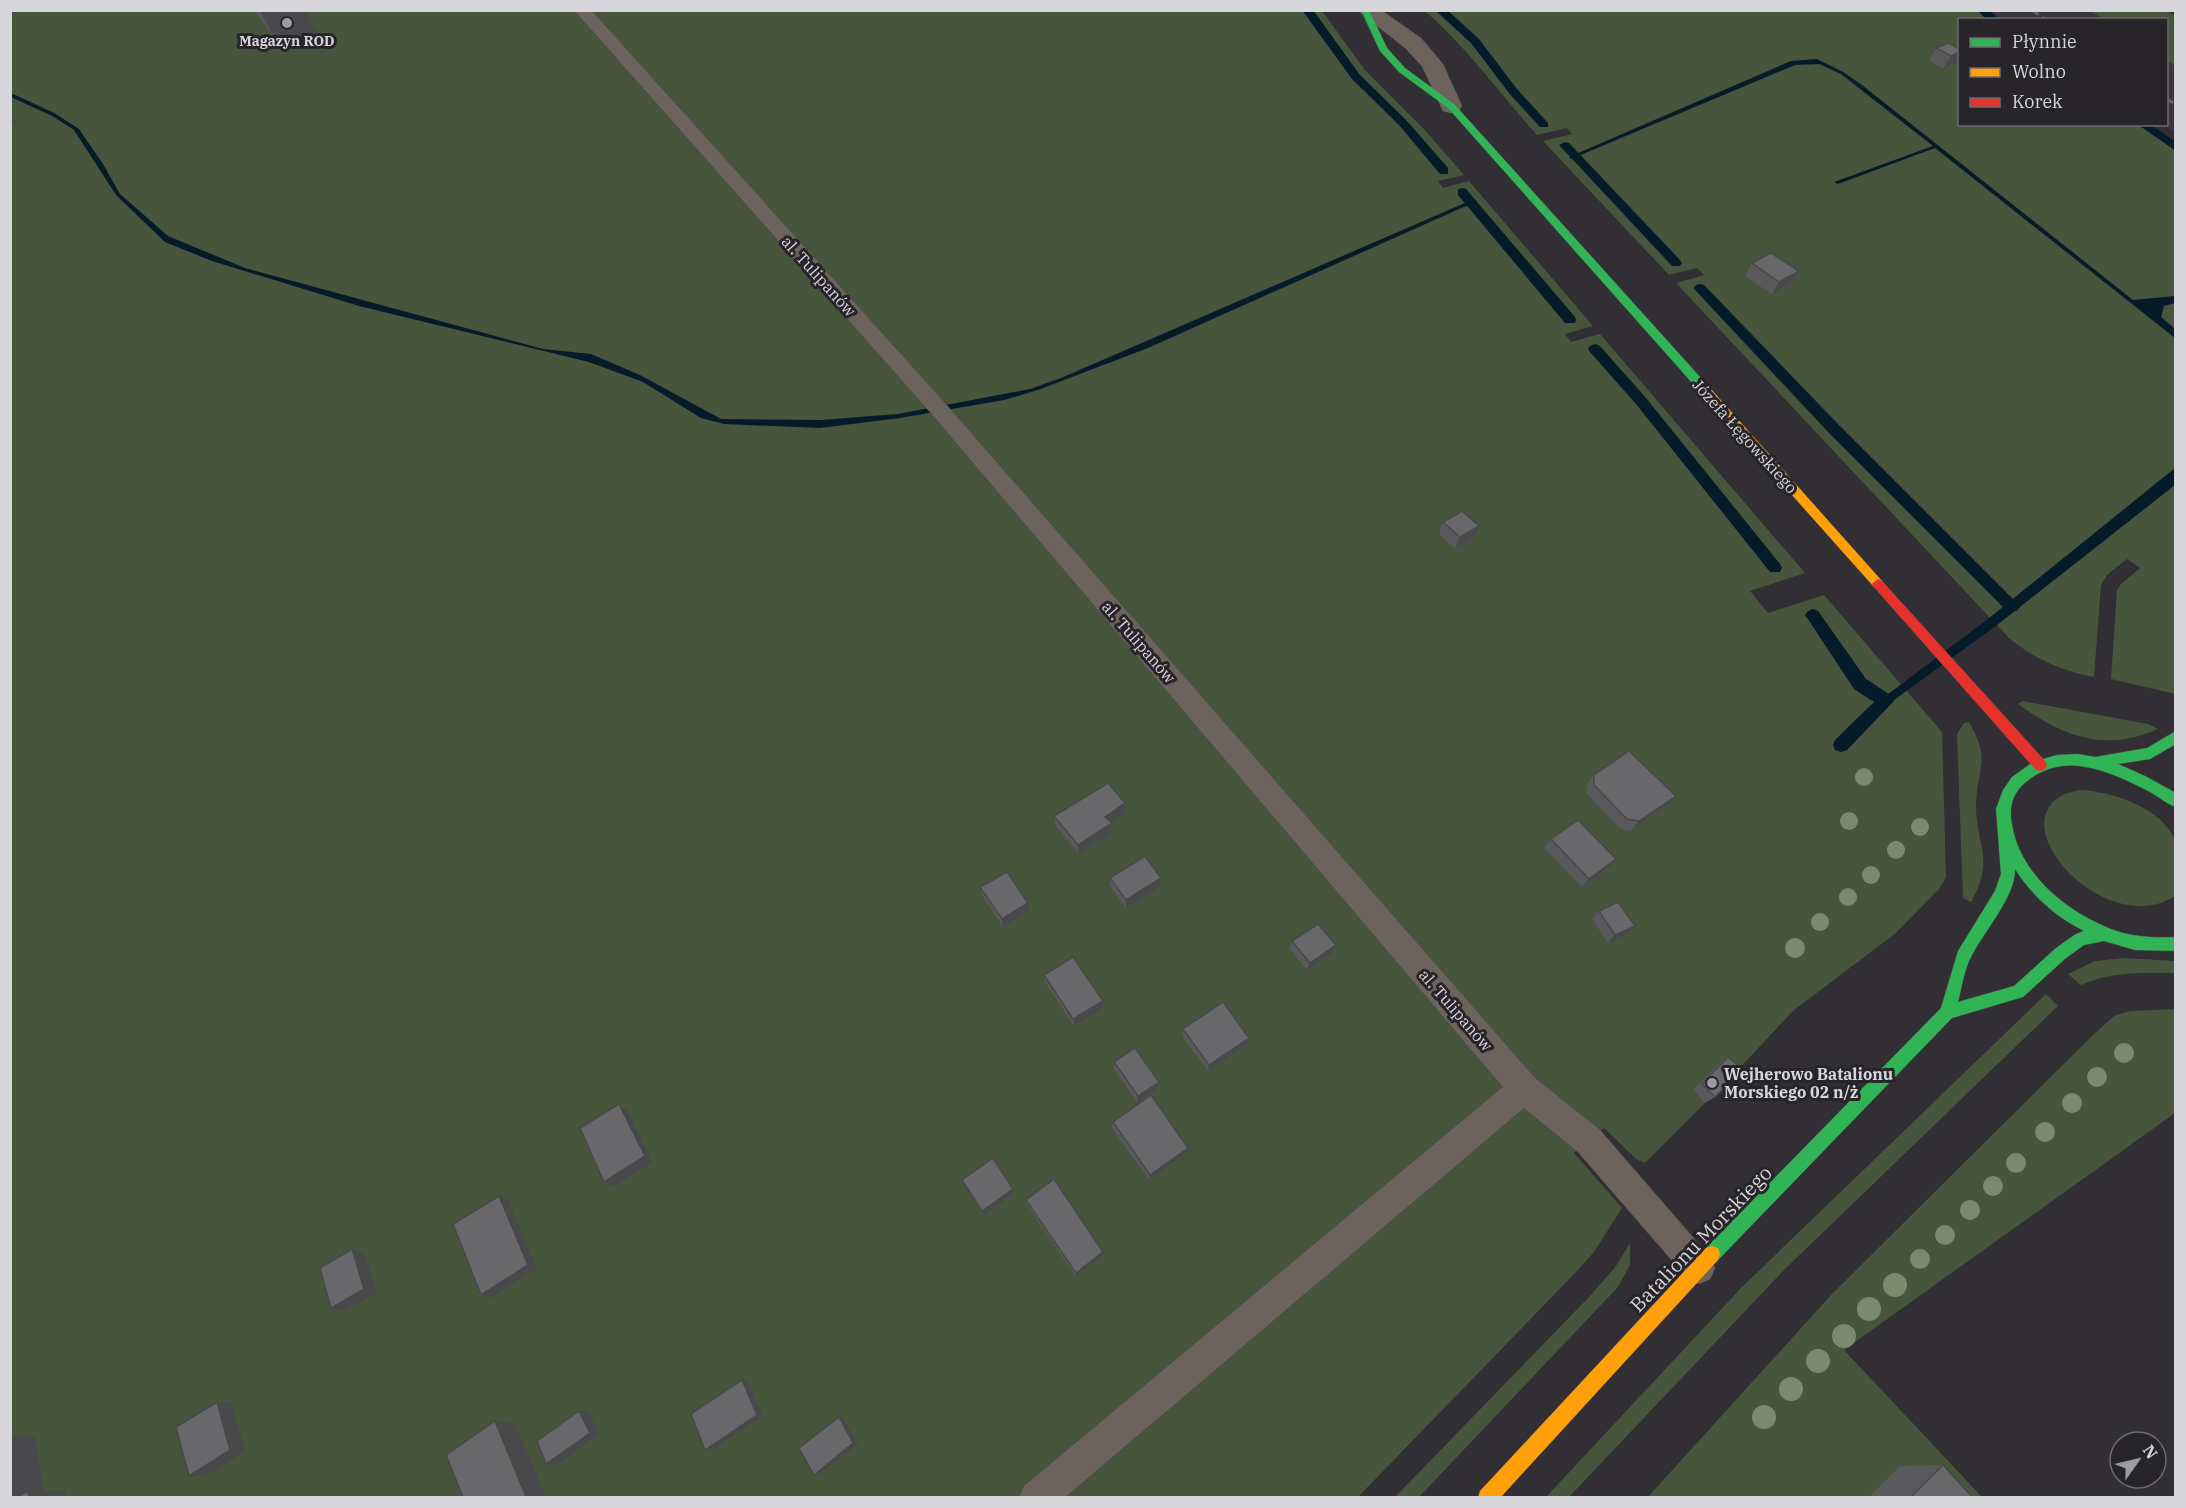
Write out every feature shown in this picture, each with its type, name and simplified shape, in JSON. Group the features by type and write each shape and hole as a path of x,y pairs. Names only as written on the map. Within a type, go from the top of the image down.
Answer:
{"main road":[{"name":"Józefa Łęgowskiego","path":"1451,106 2040,765"},
{"path":"2097,763 2150,753 2175,736"},
{"path":"2040,765 2066,760 2097,763 2128,772 2175,801"},
{"name":"Batalionu Morskiego","path":"1487,1497 1699,1268 1947,1012 1963,956 2001,894 2008,874 2003,813 2008,792 2020,776 2040,765"},
{"path":"2006,836 2015,858 2031,881 2051,902 2076,920 2103,934 2137,943 2175,944"},
{"path":"1947,1012 2018,992 2081,939 2103,934"}],"street":[{"name":"Józefa Łęgowskiego","path":"1366,10 1413,43 1432,64 1451,106"}],"lane":[{"name":"al. Tulipanów","path":"582,10 936,407 1524,1089 1590,1141 1699,1268"},
{"path":"1036,1497 1524,1089"}],"shaded area":[{"path":"1990,11 2090,11 2102,18 2001,18"},
{"path":"2168,61 2175,66 2175,133 2164,126 2168,126"}],"green space":[{"path":"10,11 1322,11 1365,70 1423,128 1464,175 1438,181 1443,188 1469,181 1593,326 1565,334 1571,342 1600,334 1805,573 1750,591 1768,613 1824,595 1942,732 1946,877 1940,888 1896,933 1794,1010 1732,1076 1718,1064 1692,1090 1705,1103 1645,1163 1636,1159 1604,1128 1574,1153 1622,1208 1594,1252 1577,1271 1358,1497 11,1497"},
{"path":"1425,11 1978,11 1989,18 1958,18 1958,126 2142,126 2175,149 2175,694 2111,679 2117,590 2140,568 2127,559 2107,575 2101,585 2094,677 2049,663 2009,638 1676,283 1704,275 1697,268 1669,275 1543,141 1572,134 1567,128 1537,135 1469,55"},
{"path":"2090,11 2167,11 2175,16 2175,66 2168,61 2168,18 2102,18"},
{"path":"2022,701 2148,724 2158,729 2120,740 2085,738 2051,725 2018,704"},
{"path":"1969,722 1980,746 1982,762 1976,803 1983,862 1982,874 1971,902 1963,898 1957,734 1964,723"},
{"path":"2079,790 2120,798 2134,803 2159,818 2175,840 2177,867 2175,896 2148,906 2121,904 2094,892 2071,875 2054,854 2045,832 2046,812 2061,796"},
{"path":"2124,958 2175,961 2175,973 2116,975 2081,985 2068,974 2095,961"},
{"path":"2046,994 2058,1006 1784,1270 1569,1497 1546,1497 1741,1288"},
{"path":"2175,1009 2175,1113 1844,1350 1982,1497 1647,1498 1832,1294 2092,1036 2114,1016 2130,1011"},
{"path":"1630,1243 1630,1265 1618,1287 1419,1497 1395,1497 1591,1295 1616,1266"}],"water":[{"path":"1817,59 1862,85 2133,300 2175,296 2175,303 2164,306 2161,317 2175,329 2175,338 1935,148 1838,184 1834,182 1933,146 1841,74 1819,64 1795,65 1571,159 1569,157 1791,61"},
{"path":"11,93 54,113 79,129 120,194 168,236 245,268 543,349 591,354 640,375 721,419 821,420 898,414 1030,389 1061,378 1474,199 1477,201 1148,348 1038,390 1004,400 900,418 820,428 724,424 701,418 643,382 589,362 359,306 212,261 165,242 116,195 74,130 54,117 11,97"},
{"path":"2175,468 2175,485 1997,625 1890,703 1845,747 1836,742 1883,698 1988,619"}],"building":[{"path":"1949,43 1958,48 1958,52 1951,56 1936,48"},
{"path":"1771,253 1799,271 1779,282 1752,263"},
{"path":"1462,511 1479,526 1460,537 1443,522"},
{"path":"1629,751 1676,796 1639,821 1627,819 1594,785 1594,775"},
{"path":"1108,783 1125,803 1105,817 1112,823 1078,845 1054,816"},
{"path":"1578,820 1616,859 1589,879 1551,839"},
{"path":"1145,856 1161,878 1126,900 1110,878"},
{"path":"1007,872 1028,903 1002,919 980,887"},
{"path":"1618,902 1635,926 1615,935 1599,911"},
{"path":"1318,924 1336,945 1310,963 1292,941"},
{"path":"1073,957 1103,1001 1073,1019 1044,975"},
{"path":"1223,1002 1249,1038 1209,1065 1183,1029"},
{"path":"1135,1048 1159,1082 1138,1096 1114,1062"},
{"name":"Wejherowo Batalionu Morskiego 02 n/ż","path":"1728,1057 1742,1069 1715,1097 1702,1084"},
{"path":"1151,1095 1188,1148 1150,1175 1113,1122"},
{"path":"619,1104 645,1156 604,1182 580,1128"},
{"path":"993,1158 1013,1189 982,1211 962,1180"},
{"path":"1054,1179 1103,1252 1076,1273 1026,1200"},
{"path":"499,1196 528,1265 481,1295 453,1224"},
{"path":"352,1249 364,1289 331,1308 320,1268"},
{"path":"742,1380 757,1415 705,1450 691,1414"},
{"path":"217,1402 230,1450 189,1476 176,1427"},
{"path":"579,1411 590,1433 546,1464 537,1441"},
{"path":"839,1417 853,1443 814,1475 799,1448"},
{"path":"495,1421 526,1497 463,1497 446,1455"},
{"path":"1943,1465 1972,1497 1911,1497"},
{"path":"28,1491 29,1497 17,1497"}],"waterway":[{"path":"1307,10 1356,77 1403,123 1444,171"},
{"path":"1440,10 1475,41 1513,91 1544,125"},
{"path":"1982,10 1992,18"},
{"path":"2145,126 2176,148"},
{"path":"1565,145 1676,263"},
{"path":"1462,192 1570,320"},
{"path":"1700,288 1834,429 2012,607"},
{"path":"1595,349 1641,401 1775,568"},
{"path":"1813,615 1860,684 1886,701 1841,745"}],"railway":[{"path":"2032,10 2043,18"},
{"path":"2168,100 2176,104"}],"traffic: fast":[{"path":"1365,10 1383,49 1402,70 1451,106 1706,391"},
{"path":"2099,762 2150,753 2176,737"},
{"path":"2176,801 2141,780 2120,771 2078,760 2057,760 2038,766 2016,781 2005,799 2003,809 2007,836 2015,857 2027,876 2061,909 2101,933 2122,940 2135,943 2176,944"},
{"path":"1712,1254 1947,1012 1963,956 2001,894 2008,874 2006,836"},
{"path":"1947,1012 2018,992 2061,953 2081,939 2103,934"}],"traffic: slow":[{"path":"1706,391 1878,584"},
{"path":"1487,1498 1712,1254"}],"traffic: jam":[{"path":"1878,584 2040,765"}],"place":[{"name":"Magazyn ROD","path":"287,23"},
{"name":"Wejherowo Batalionu Morskiego 02 n/ż","path":"1712,1083"}]}
